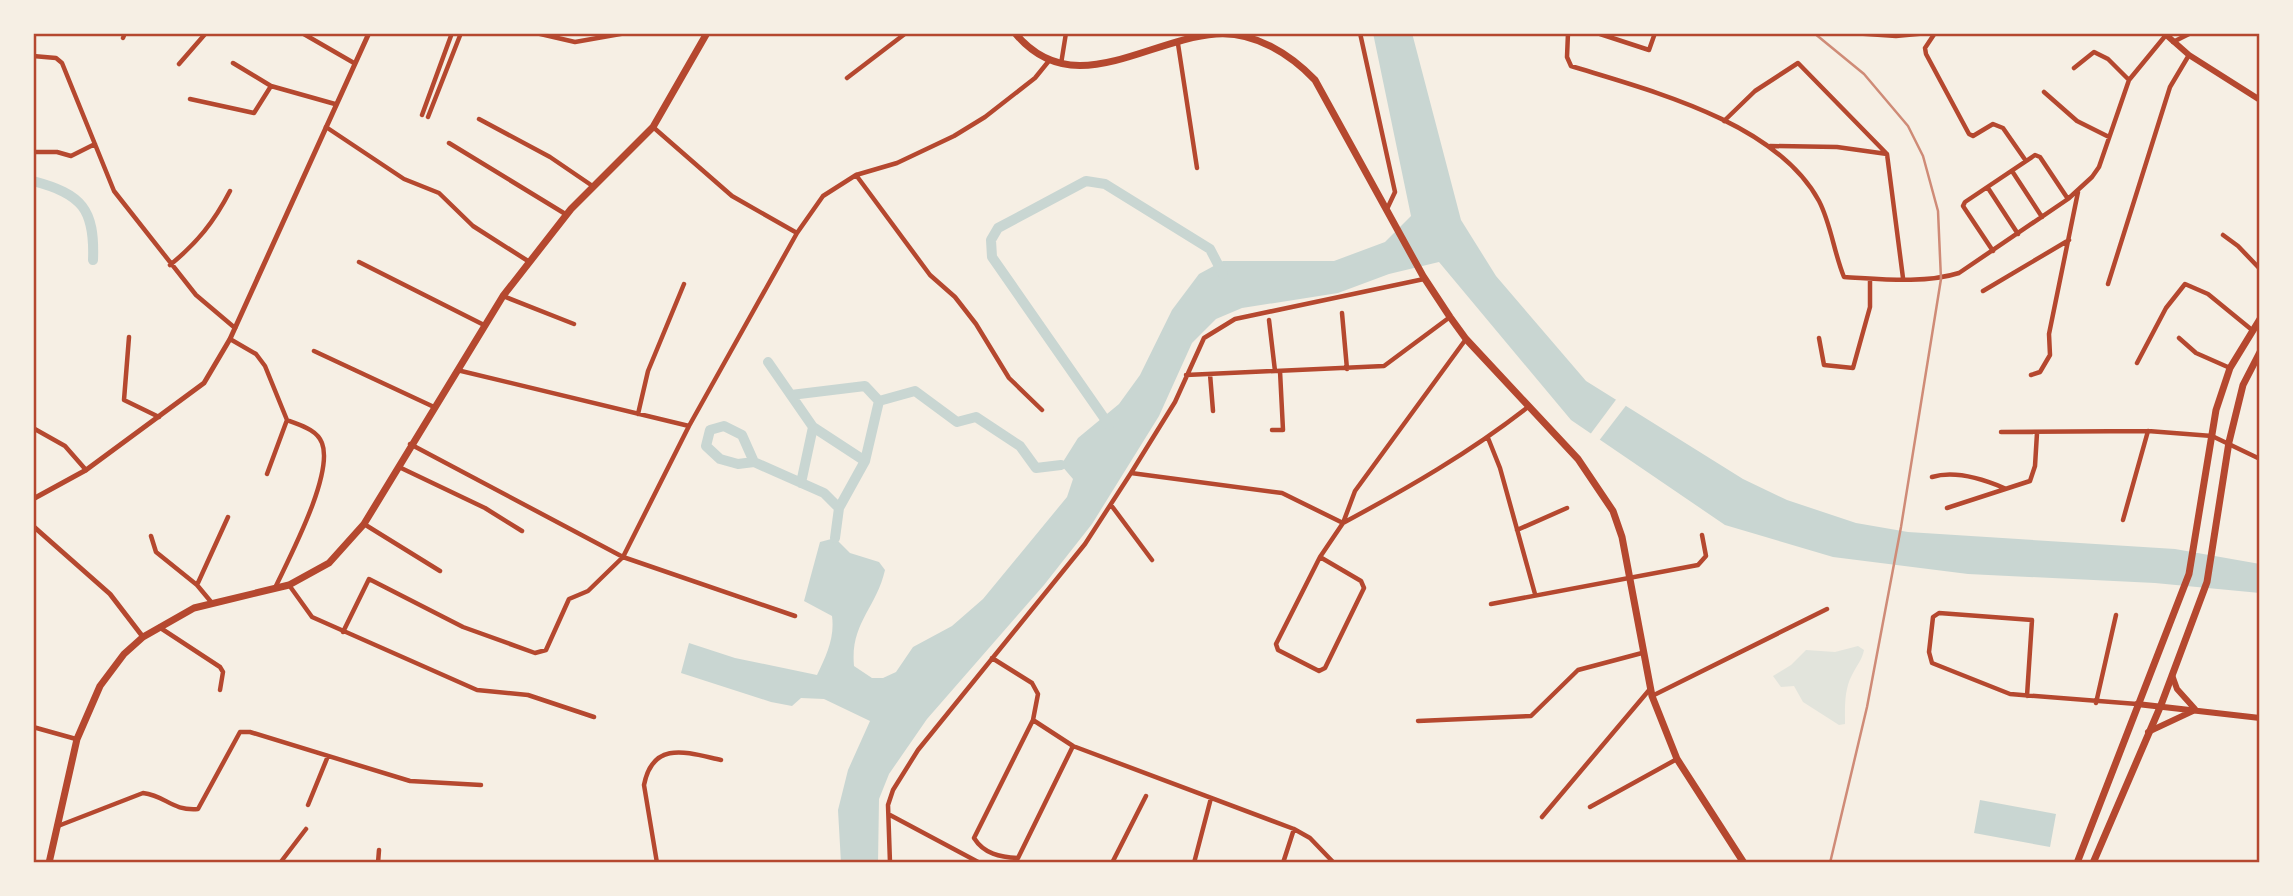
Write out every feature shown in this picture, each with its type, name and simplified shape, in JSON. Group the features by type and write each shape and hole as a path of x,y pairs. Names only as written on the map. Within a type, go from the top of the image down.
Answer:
{"main road":[{"path":"49,863 77,739 100,686 124,654 143,637 194,608 289,586 329,563 364,524 396,466 503,296 567,215 653,127 707,33"},
{"path":"1015,33 1034,54 1048,62 1061,65 1103,64 1214,34 1238,35 1276,48 1297,61 1315,80 1424,277 1466,340 1598,483 1613,511 1651,692 1677,759 1744,863"},
{"path":"2165,34 2189,54 2260,100"},
{"path":"2077,863 2181,597 2195,547 2216,410 2230,368 2260,319"},
{"path":"2093,863 2161,705 2201,601 2214,548 2230,442 2243,385 2260,352"},
{"path":"2172,675 2185,700 2197,710"},
{"path":"2137,704 2260,718"},
{"path":"2148,732 2197,710"}],"street":[{"path":"179,64 205,33"},
{"path":"302,33 354,63"},
{"path":"33,499 86,470 204,383 230,339 369,33"},
{"path":"422,115 452,33"},
{"path":"428,117 461,33"},
{"path":"536,33 575,42 626,33"},
{"path":"846,78 906,33"},
{"path":"1061,65 1066,33"},
{"path":"1360,33 1395,192 1387,209"},
{"path":"1568,33 1567,57 1571,66 1643,88 1724,121 1769,146 1794,167 1821,204 1844,277 1870,279 1941,279 1959,273 2078,191 2099,167 2129,80 2165,34"},
{"path":"1600,34 1649,50 1655,33"},
{"path":"1852,33 1928,33"},
{"path":"1935,33 1925,48 1926,54 1969,134 1973,136 1993,124 2003,128 2026,161"},
{"path":"2173,42 2191,33"},
{"path":"1178,44 1197,168"},
{"path":"2074,68 2094,52 2108,59 2129,80"},
{"path":"2108,284 2169,87 2189,54"},
{"path":"33,55 56,58 62,63 114,191 196,295 235,328"},
{"path":"343,632 369,579 463,627 535,653 546,650 569,599 588,591 623,557 689,426 797,233 823,196 856,174 897,163 954,136 985,117 1035,78 1048,62"},
{"path":"233,63 271,86 335,104"},
{"path":"1724,121 1755,91 1798,63 1887,154 1903,279"},
{"path":"190,99 254,113 271,86"},
{"path":"2044,92 2077,121 2109,136"},
{"path":"479,119 550,157 594,187"},
{"path":"326,126 404,179 439,193 472,226 528,261"},
{"path":"653,127 732,196 797,233"},
{"path":"449,143 567,215"},
{"path":"33,152 57,152 71,156 95,144"},
{"path":"1769,146 1837,147 1887,154"},
{"path":"1993,251 1963,206 1988,187 2035,155 2040,157 2068,199"},
{"path":"2012,171 2042,218"},
{"path":"856,174 930,275 955,297 976,324 1009,378 1042,410"},
{"path":"1988,187 2018,234"},
{"path":"170,265 199,241 216,219 230,191"},
{"path":"2032,375 2040,372 2050,355 2049,334 2078,191"},
{"path":"2222,235 2238,246 2260,269"},
{"path":"1983,291 2070,240"},
{"path":"359,262 484,325"},
{"path":"890,863 892,790 992,658 1085,544 1175,402 1204,338 1235,318 1424,277"},
{"path":"1819,338 1824,365 1853,368 1870,307 1870,279"},
{"path":"638,414 648,372 684,284"},
{"path":"2137,363 2166,308 2185,284 2208,293 2252,330"},
{"path":"503,296 574,324"},
{"path":"1342,313 1347,369"},
{"path":"1185,375 1384,366 1450,317"},
{"path":"1269,320 1283,430 1272,430"},
{"path":"129,337 124,400 160,418"},
{"path":"2179,338 2196,353 2230,368"},
{"path":"230,339 256,354 265,366 287,420 267,474"},
{"path":"1320,557 1361,581 1364,588 1325,668 1319,671 1278,650 1276,643 1320,557 1343,523 1355,491 1466,340"},
{"path":"314,351 434,407"},
{"path":"456,370 689,426"},
{"path":"1210,374 1213,411"},
{"path":"1343,523 1422,481 1488,438 1528,407"},
{"path":"275,588 315,497 324,459 322,443 314,432 287,420"},
{"path":"33,428 65,446 86,470"},
{"path":"2001,432 2148,431 2212,436 2230,442 2260,459"},
{"path":"2123,520 2148,431"},
{"path":"1947,508 2030,481 2035,466 2037,433"},
{"path":"1488,438 1535,594"},
{"path":"410,444 623,557 795,616"},
{"path":"396,466 485,508 522,531"},
{"path":"1131,473 1282,493 1343,523"},
{"path":"1932,477 1945,473 1988,481 2005,489"},
{"path":"1111,505 1152,560"},
{"path":"1517,530 1567,508"},
{"path":"197,585 228,517"},
{"path":"364,524 440,571"},
{"path":"33,526 110,594 143,637"},
{"path":"1490,604 1698,565 1706,556 1702,535"},
{"path":"151,536 156,552 197,585 212,603"},
{"path":"289,586 312,617 477,691 527,695 594,717"},
{"path":"1542,817 1651,692 1827,609"},
{"path":"2027,696 2032,620 1939,613 1933,617 1929,652 1932,663 2010,694 2027,696 2096,703 2137,704"},
{"path":"2096,703 2116,615"},
{"path":"159,627 220,667 223,672 220,690"},
{"path":"1418,721 1531,716 1578,670 1642,653"},
{"path":"992,658 1032,683 1038,694 1033,720 974,838 980,848 1000,857 1018,858 1026,863"},
{"path":"1033,720 1073,746 1294,829 1310,838 1334,863"},
{"path":"33,727 77,739"},
{"path":"57,827 143,793 155,794 181,810 198,809 240,732 250,732 410,781 481,785"},
{"path":"1018,858 1073,746"},
{"path":"657,863 644,785 646,776 664,755 677,750 720,760"},
{"path":"308,806 328,756"},
{"path":"1590,807 1677,759"},
{"path":"1112,863 1146,796"},
{"path":"1194,863 1211,798"},
{"path":"890,814 980,863"},
{"path":"281,863 306,829"},
{"path":"1283,863 1294,829"},
{"path":"378,863 379,850"}],"shaded area":[{"path":"1373,33 1412,33 1461,220 1496,276 1586,381 1743,479 1787,500 1856,523 1908,532 2175,549 2260,564 2260,593 2155,583 1968,574 1833,557 1725,525 1571,420 1439,262 1389,274 1338,293 1242,308 1216,319 1192,343 1159,416 1092,524 1044,585 927,719 889,774 879,799 878,863 841,863 838,810 848,770 870,721 824,699 801,698 792,706 771,702 681,673 689,643 735,658 817,675 831,639 832,616 804,601 820,542 835,538 850,553 879,562 885,570 856,638 854,666 872,678 883,678 896,672 913,647 952,626 983,599 1067,497 1073,479 1061,465 1078,438 1119,404 1140,375 1172,310 1199,274 1223,261 1334,261 1385,242 1411,216"},
{"path":"1858,646 1864,650 1848,687 1845,724 1839,725 1803,702 1794,686 1781,687 1773,676 1791,665 1806,650 1835,652"},
{"path":"1980,800 2056,814 2050,847 1974,833"}],"pier":[{"path":"1618,397 1628,403 1598,442 1589,436"}],"waterway":[{"path":"33,181 63,192 82,206 91,228 93,260"},
{"path":"1109,425 992,257 991,240 998,228 1086,181 1105,184 1210,249 1223,274"},
{"path":"768,362 813,427 865,461"},
{"path":"791,395 865,386 879,401"},
{"path":"839,508 865,461 879,401 915,391 957,422 976,417 1020,446 1036,468 1061,465"},
{"path":"754,462 742,435 724,426 710,430 706,446 720,459 738,464 754,462 824,493 839,508 835,538"},
{"path":"801,483 813,427"}],"railway":[{"path":"1814,33 1864,74 1908,126 1923,156 1938,211 1941,279 1901,527 1867,707 1830,863"}]}
